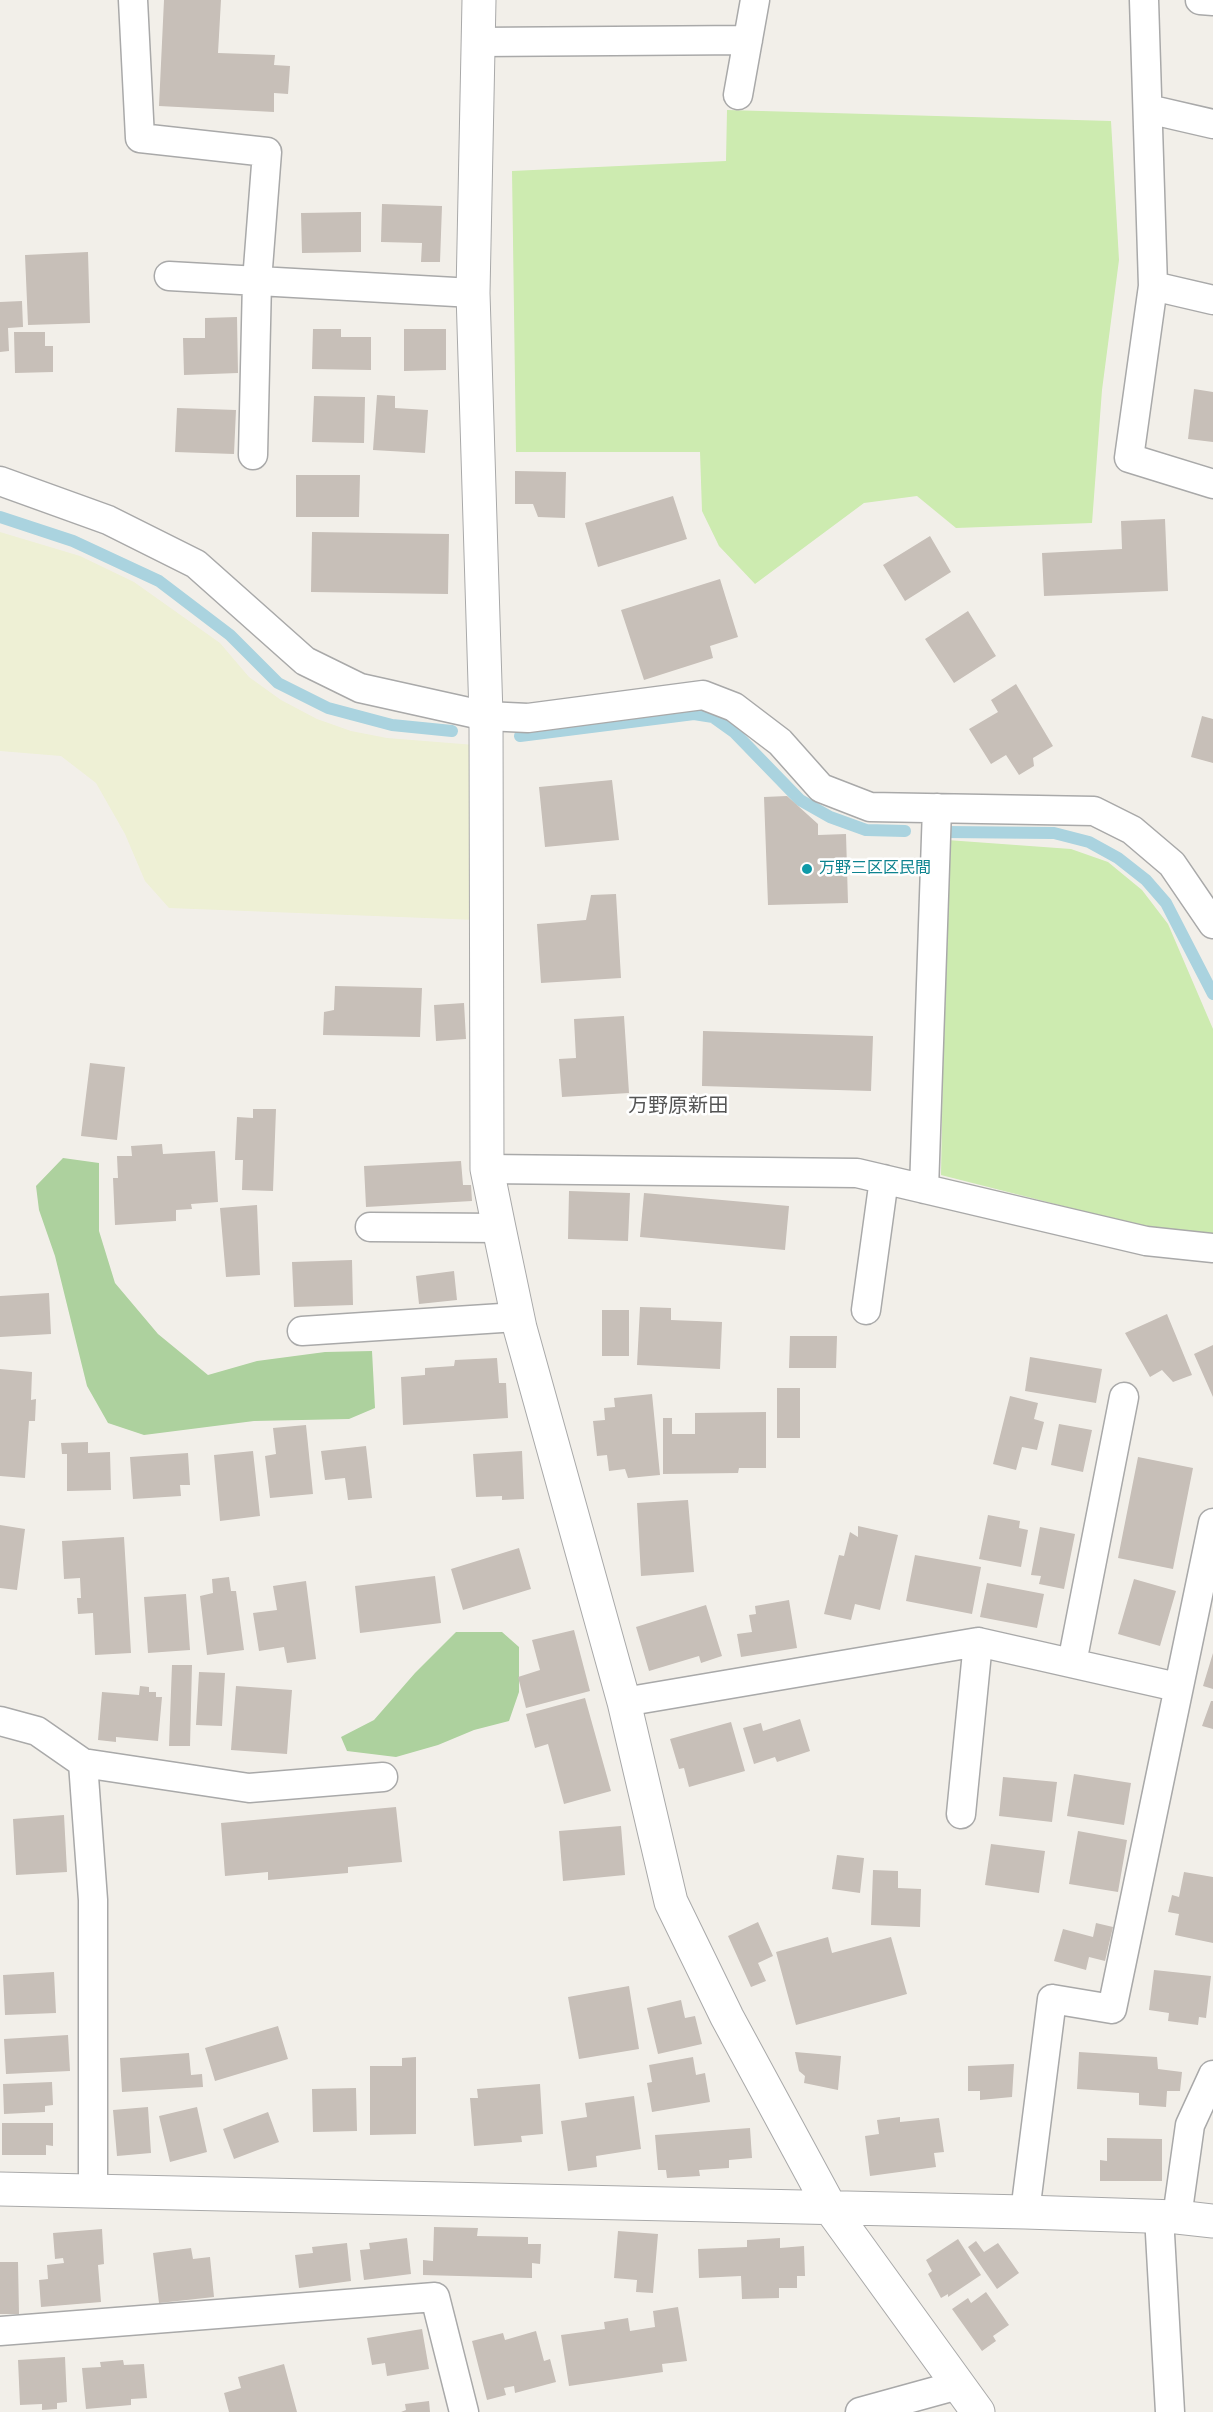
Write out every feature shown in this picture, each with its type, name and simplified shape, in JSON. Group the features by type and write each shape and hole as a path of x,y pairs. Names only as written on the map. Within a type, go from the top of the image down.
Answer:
{"street":[{"path":"133,0 140,138 267,152 257,281 253,455"},
{"path":"479,0 473,293 486,716 487,1168 517,1317 624,1702 670,1902 728,2017 831,2209 978,2412"},
{"path":"738,94 755,0"},
{"path":"1144,0 1153,285 1129,458 1213,484"},
{"path":"1200,0 1213,1"},
{"path":"478,42 748,39"},
{"path":"1148,109 1213,124"},
{"path":"169,276 473,293"},
{"path":"1153,285 1213,300"},
{"path":"0,481 108,520 196,564 305,661 351,684 486,716 528,718 703,695 734,707 780,742 821,788 870,807 1094,811 1132,830 1172,864 1213,924"},
{"path":"924,1188 937,808"},
{"path":"487,1168 857,1173 1146,1241 1213,1248"},
{"path":"866,1310 884,1179"},
{"path":"370,1227 499,1227"},
{"path":"302,1331 517,1317"},
{"path":"1072,1663 1124,1398"},
{"path":"1025,2212 1052,1999 1112,2009 1177,1687 1213,1523"},
{"path":"624,1702 978,1642 1177,1687"},
{"path":"961,1814 978,1642"},
{"path":"0,1721 37,1731 83,1763 249,1788 382,1777"},
{"path":"83,1763 93,1900 93,2191"},
{"path":"1170,2412 1168,2216 1190,2126 1213,2075"},
{"path":"0,2189 1025,2212 1168,2216 1213,2222"},
{"path":"0,2331 435,2297 464,2412"},
{"path":"860,2412 958,2385"}],"green space":[{"path":"727,110 1111,121 1119,260 1102,390 1092,523 956,528 917,496 864,503 755,584 719,546 702,511 700,452 516,452 512,171 726,161"},
{"path":"0,532 80,556 134,582 220,643 249,677 281,700 317,719 351,731 387,738 475,745 477,920 169,908 145,881 125,834 96,783 61,756 0,751"},
{"path":"947,840 1071,849 1108,862 1142,890 1168,924 1213,1029 1213,1236 1134,1224 941,1175"},
{"path":"63,1158 99,1163 99,1231 115,1283 158,1334 208,1375 257,1361 325,1352 372,1351 375,1408 349,1419 254,1421 144,1435 108,1423 87,1386 55,1256 39,1210 36,1186"},
{"path":"456,1632 502,1632 519,1647 519,1692 509,1721 474,1730 438,1745 396,1757 347,1751 341,1737 374,1720 415,1673"}],"building":[{"path":"164,0 221,0 218,53 275,55 274,65 290,66 288,94 274,93 274,112 159,106"},
{"path":"382,204 442,206 440,262 421,262 422,243 381,242"},
{"path":"361,212 361,252 302,253 301,213"},
{"path":"88,252 90,323 28,325 25,255"},
{"path":"22,301 23,327 8,328 9,351 0,352 0,302"},
{"path":"237,317 238,373 184,375 183,338 205,338 205,318"},
{"path":"313,329 341,329 341,337 371,337 371,370 312,369"},
{"path":"404,329 446,329 446,370 404,371"},
{"path":"14,332 45,332 45,346 53,346 53,372 15,373"},
{"path":"1194,389 1213,392 1213,442 1188,439"},
{"path":"377,395 395,396 395,408 428,410 425,453 373,450"},
{"path":"314,396 365,397 364,443 312,442"},
{"path":"177,408 236,410 234,454 175,452"},
{"path":"515,471 566,472 565,518 538,517 533,504 515,504"},
{"path":"296,475 360,475 359,517 296,517"},
{"path":"673,496 687,539 598,567 585,523"},
{"path":"1165,519 1168,591 1044,596 1042,553 1122,549 1121,521"},
{"path":"312,532 449,534 448,594 311,592"},
{"path":"930,536 951,572 905,601 883,565"},
{"path":"720,579 738,637 710,646 713,658 644,680 621,610"},
{"path":"968,611 996,656 954,683 925,639"},
{"path":"1016,684 1053,746 1033,758 1034,766 1019,775 1006,755 991,764 969,729 998,712 991,700"},
{"path":"1202,716 1213,719 1213,763 1191,757"},
{"path":"612,780 619,840 545,847 539,787"},
{"name":"万野三区区民間","path":"787,796 818,824 818,835 846,834 848,903 768,905 764,797"},
{"path":"616,894 621,978 541,983 537,924 586,920 591,895"},
{"path":"335,986 422,988 420,1037 323,1035 324,1012 334,1010"},
{"path":"464,1003 466,1039 436,1041 434,1005"},
{"path":"624,1016 629,1093 562,1097 559,1059 576,1058 574,1019"},
{"path":"703,1031 873,1036 871,1091 702,1086"},
{"path":"90,1063 125,1067 117,1140 81,1136"},
{"path":"253,1109 276,1109 273,1191 242,1190 243,1160 235,1160 237,1117 253,1118"},
{"path":"162,1144 163,1154 215,1151 218,1202 191,1204 192,1209 176,1210 176,1221 115,1225 113,1178 118,1178 117,1156 132,1156 131,1146"},
{"path":"461,1161 463,1185 471,1185 472,1201 366,1207 364,1166"},
{"path":"569,1191 630,1193 628,1241 568,1239"},
{"path":"644,1193 789,1206 785,1250 640,1237"},
{"path":"257,1205 260,1275 226,1277 220,1208"},
{"path":"352,1260 353,1305 294,1307 292,1262"},
{"path":"454,1271 457,1300 419,1304 416,1276"},
{"path":"49,1293 51,1334 0,1337 0,1296"},
{"path":"640,1307 671,1308 671,1320 722,1322 720,1369 637,1365"},
{"path":"602,1310 629,1310 629,1356 602,1356"},
{"path":"1167,1314 1192,1375 1173,1382 1162,1370 1150,1377 1125,1333"},
{"path":"790,1336 837,1336 836,1368 789,1368"},
{"path":"1213,1345 1213,1397 1194,1354"},
{"path":"1030,1357 1102,1369 1096,1403 1025,1391"},
{"path":"497,1358 499,1383 506,1383 508,1418 403,1425 401,1377 425,1375 425,1368 454,1366 455,1360"},
{"path":"0,1369 32,1372 31,1400 36,1399 35,1421 29,1421 25,1478 0,1476"},
{"path":"777,1388 800,1388 800,1438 777,1438"},
{"path":"652,1394 660,1475 628,1478 625,1469 609,1471 607,1455 597,1456 593,1421 605,1420 604,1408 615,1407 614,1398"},
{"path":"1010,1396 1038,1403 1034,1419 1044,1422 1037,1450 1022,1447 1016,1470 993,1464"},
{"path":"766,1412 766,1468 739,1468 738,1473 663,1474 663,1418 672,1418 672,1434 695,1434 695,1413"},
{"path":"1059,1424 1092,1430 1083,1472 1051,1465"},
{"path":"306,1425 313,1494 270,1498 265,1456 276,1454 273,1428"},
{"path":"88,1442 88,1453 110,1452 111,1490 67,1491 67,1454 62,1454 61,1443"},
{"path":"366,1446 372,1498 348,1500 345,1478 325,1480 321,1451"},
{"path":"253,1451 260,1516 220,1521 214,1455"},
{"path":"522,1451 524,1499 502,1500 502,1496 476,1497 473,1454"},
{"path":"188,1453 190,1485 180,1485 181,1496 133,1499 130,1457"},
{"path":"1138,1457 1193,1468 1173,1569 1118,1558"},
{"path":"688,1500 694,1572 641,1576 637,1503"},
{"path":"988,1515 1020,1521 1019,1528 1028,1530 1021,1567 979,1559"},
{"path":"0,1525 25,1529 17,1590 0,1588"},
{"path":"858,1526 898,1535 880,1610 855,1604 851,1620 824,1614 839,1555 844,1556 850,1532 858,1537"},
{"path":"1040,1527 1075,1534 1064,1589 1039,1584 1041,1576 1031,1575"},
{"path":"124,1537 131,1653 95,1655 93,1613 78,1614 77,1598 81,1598 80,1578 64,1579 62,1541"},
{"path":"519,1548 531,1589 463,1610 451,1569"},
{"path":"915,1555 981,1567 972,1614 906,1601"},
{"path":"435,1576 441,1623 360,1633 355,1586"},
{"path":"229,1577 231,1591 236,1591 244,1650 207,1655 200,1596 213,1593 212,1579"},
{"path":"1134,1579 1176,1591 1160,1646 1118,1634"},
{"path":"306,1581 316,1659 287,1663 284,1647 259,1651 253,1613 277,1610 273,1586"},
{"path":"987,1583 1044,1594 1037,1628 980,1617"},
{"path":"186,1594 190,1650 148,1653 144,1597"},
{"path":"789,1600 797,1648 741,1657 737,1634 752,1632 749,1615 756,1614 755,1606"},
{"path":"706,1605 722,1656 701,1663 699,1656 649,1671 636,1627"},
{"path":"574,1630 590,1691 526,1708 518,1677 540,1670 532,1640"},
{"path":"1213,1653 1213,1689 1203,1686"},
{"path":"172,1665 192,1665 190,1746 169,1746"},
{"path":"199,1672 225,1673 222,1726 196,1725"},
{"path":"140,1686 149,1687 149,1692 156,1692 156,1697 162,1697 158,1741 116,1737 116,1742 98,1740 102,1692 139,1695"},
{"path":"236,1686 292,1690 287,1754 231,1750"},
{"path":"585,1698 611,1791 564,1804 548,1744 535,1748 526,1714"},
{"path":"1211,1701 1213,1701 1213,1729 1202,1726"},
{"path":"800,1719 810,1751 777,1762 775,1757 754,1764 743,1728 761,1723 763,1731"},
{"path":"731,1722 745,1771 689,1787 684,1768 679,1769 670,1739"},
{"path":"1074,1774 1131,1783 1124,1825 1067,1816"},
{"path":"1003,1777 1057,1782 1052,1822 999,1816"},
{"path":"396,1807 402,1862 348,1867 348,1873 268,1880 268,1872 225,1876 221,1823"},
{"path":"64,1815 67,1872 16,1875 13,1819"},
{"path":"621,1826 625,1875 563,1881 559,1831"},
{"path":"1078,1831 1127,1840 1118,1892 1069,1884"},
{"path":"991,1844 1045,1851 1039,1893 985,1885"},
{"path":"837,1855 864,1858 860,1893 832,1889"},
{"path":"873,1870 898,1871 898,1888 921,1889 920,1927 871,1925"},
{"path":"1184,1872 1213,1877 1213,1943 1175,1935 1179,1914 1168,1912 1172,1895 1179,1897"},
{"path":"758,1922 773,1956 758,1963 766,1981 751,1987 728,1936"},
{"path":"1096,1923 1113,1927 1105,1961 1089,1957 1086,1970 1054,1961 1063,1929 1093,1937"},
{"path":"828,1937 832,1953 891,1937 907,1994 796,2025 776,1952"},
{"path":"1154,1970 1211,1976 1206,2018 1199,2017 1198,2025 1168,2021 1169,2013 1149,2010"},
{"path":"54,1972 56,2013 5,2015 3,1975"},
{"path":"629,1986 639,2049 579,2059 568,1997"},
{"path":"681,2000 685,2018 695,2016 702,2044 658,2054 647,2008"},
{"path":"278,2026 288,2059 215,2081 205,2048"},
{"path":"68,2035 70,2071 6,2074 4,2039"},
{"path":"795,2052 841,2056 838,2090 804,2083 805,2076 799,2071"},
{"path":"1079,2052 1157,2057 1158,2069 1182,2072 1180,2091 1167,2091 1166,2107 1139,2105 1139,2093 1077,2089"},
{"path":"189,2053 191,2075 202,2074 203,2087 122,2092 120,2058"},
{"path":"416,2057 416,2134 370,2135 370,2066 402,2066 402,2058"},
{"path":"693,2057 696,2075 705,2073 710,2102 652,2112 647,2083 652,2082 649,2065"},
{"path":"1014,2064 1012,2097 980,2100 980,2091 968,2091 968,2066"},
{"path":"52,2082 53,2105 45,2106 45,2112 4,2114 3,2084"},
{"path":"540,2084 543,2134 521,2136 522,2142 474,2146 470,2098 478,2098 477,2089"},
{"path":"356,2088 357,2131 313,2132 312,2089"},
{"path":"634,2096 641,2149 596,2156 597,2167 568,2171 561,2121 587,2117 585,2103"},
{"path":"148,2107 151,2153 117,2156 113,2110"},
{"path":"197,2107 207,2152 170,2162 159,2116"},
{"path":"268,2112 279,2142 234,2159 223,2129"},
{"path":"900,2117 900,2122 939,2118 944,2152 934,2153 936,2167 870,2176 865,2136 879,2134 877,2120"},
{"path":"2,2123 53,2123 53,2146 46,2145 46,2155 2,2155"},
{"path":"750,2128 752,2158 729,2160 729,2168 699,2170 700,2176 667,2178 666,2170 658,2170 655,2135"},
{"path":"1107,2138 1162,2139 1162,2181 1100,2181 1100,2160 1107,2161"},
{"path":"434,2227 478,2228 477,2236 528,2237 528,2244 541,2244 540,2264 532,2263 532,2278 423,2275 423,2260 433,2261"},
{"path":"102,2229 104,2264 98,2265 101,2302 41,2307 39,2280 48,2279 47,2265 64,2263 63,2258 55,2259 53,2233"},
{"path":"618,2231 658,2234 653,2293 636,2292 637,2280 614,2278"},
{"path":"407,2238 411,2274 364,2280 360,2250 370,2249 369,2243"},
{"path":"780,2238 780,2248 804,2246 805,2276 797,2276 797,2288 779,2288 779,2298 742,2299 741,2276 699,2278 698,2249 747,2247 747,2240"},
{"path":"958,2239 981,2275 948,2297 948,2294 941,2298 928,2274 932,2271 926,2260"},
{"path":"976,2241 984,2252 998,2243 1019,2273 997,2289 968,2247"},
{"path":"347,2243 351,2281 299,2288 295,2255 313,2253 312,2247"},
{"path":"191,2248 193,2259 210,2257 214,2297 159,2303 153,2253"},
{"path":"0,2262 18,2262 19,2314 0,2314"},
{"path":"986,2292 1009,2325 993,2336 996,2341 982,2351 952,2309 968,2298 971,2303"},
{"path":"678,2307 687,2361 662,2364 663,2372 569,2386 561,2335 605,2329 604,2322 628,2318 630,2331 655,2327 653,2311"},
{"path":"422,2329 429,2369 387,2376 385,2363 372,2365 367,2338"},
{"path":"536,2331 544,2361 550,2359 556,2382 515,2393 514,2386 504,2388 506,2395 487,2400 472,2341 503,2333 505,2340"},
{"path":"65,2357 67,2402 57,2403 57,2409 42,2410 42,2404 20,2405 18,2360"},
{"path":"123,2360 124,2365 144,2364 147,2398 131,2399 131,2405 86,2409 82,2368 101,2367 100,2362"},
{"path":"284,2364 297,2412 229,2412 224,2393 241,2388 238,2377"},
{"path":"429,2401 430,2412 401,2412 406,2410 405,2404"}],"waterway":[{"path":"0,517 73,541 159,581 230,635 278,683 328,708 392,725 452,731"},
{"path":"520,736 694,714 713,717 734,732 800,800 830,817 866,830 905,831"},
{"path":"945,832 1054,833 1089,842 1118,858 1146,880 1166,903 1213,994"}],"place":[{"name":"万野三区区民間","path":"807,869"}],"district":[{"name":"万野原新田","path":"678,1106"}]}
